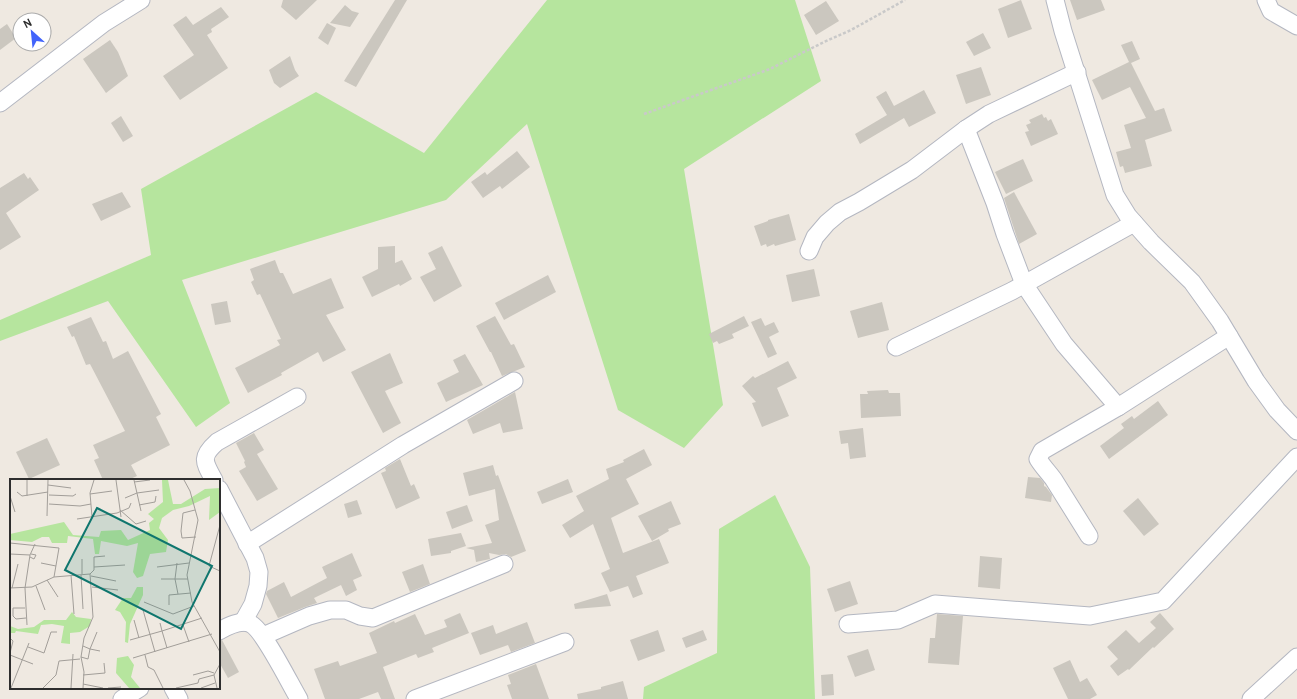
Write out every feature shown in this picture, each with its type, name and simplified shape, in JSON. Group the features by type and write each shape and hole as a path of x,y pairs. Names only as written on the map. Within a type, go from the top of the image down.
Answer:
{"street":[{"path":"1,102 104,23 141,0"},
{"path":"1055,0 1063,31 1115,195 1134,224 1150,242 1192,282 1229,336 1256,381 1277,410 1297,431"},
{"path":"1266,0 1271,11 1297,26"},
{"path":"809,251 816,237 827,222 840,212 912,170 966,129 989,114 1077,72"},
{"path":"966,129 995,203 1024,284 1064,344 1118,407"},
{"path":"896,346 1024,284 1134,224"},
{"path":"1089,536 1050,474 1044,470 1038,459 1042,451 1118,407 1229,336"},
{"path":"247,544 403,445 514,381"},
{"path":"214,479 204,457 208,449 217,442 297,397"},
{"path":"848,624 898,620 935,604 1090,616 1164,601 1297,457"},
{"path":"220,491 255,558 258,572 258,586 253,604 243,622"},
{"path":"263,636 309,616 330,610 346,610 360,616 373,618 504,564"},
{"path":"220,631 234,624 243,622 251,624 263,636 299,699"},
{"path":"415,699 565,642"},
{"path":"1252,699 1297,657"},
{"path":"122,699 138,689"},
{"path":"174,689 179,699"}],"path":[{"path":"644,114 770,69 851,30 905,0"}],"green space":[{"path":"547,0 795,0 821,81 684,169 723,405 684,448 618,410 527,124 446,200 182,280 230,403 196,427 108,301 0,341 0,320 151,255 141,189 316,92 424,153"},
{"path":"775,495 810,567 815,699 643,699 644,687 717,653 719,529"}],"building":[{"path":"283,0 317,0 296,20 281,7"},
{"path":"395,0 407,0 356,87 344,81"},
{"path":"1021,0 1032,29 1008,38 998,9"},
{"path":"1070,0 1101,0 1105,10 1077,20"},
{"path":"826,1 839,21 816,35 804,15"},
{"path":"345,5 352,11 359,13 350,27 330,23"},
{"path":"221,7 229,17 211,29 212,32 207,35 228,68 180,100 163,76 194,55 173,25 186,16 193,25"},
{"path":"327,23 336,28 328,45 318,38"},
{"path":"7,24 12,32 12,41 0,50 0,29"},
{"path":"983,33 991,48 974,56 966,42"},
{"path":"110,40 118,52 128,76 106,93 83,59"},
{"path":"1132,41 1140,59 1131,63 1155,111 1164,108 1172,131 1145,140 1152,166 1125,173 1123,166 1120,167 1116,152 1131,148 1124,125 1146,118 1130,87 1102,100 1092,80 1129,62 1121,45"},
{"path":"290,56 299,76 280,88 274,83 269,70"},
{"path":"981,67 991,95 966,104 956,75"},
{"path":"924,90 936,113 909,127 904,118 860,144 855,134 887,115 876,97 886,91 894,106"},
{"path":"1042,114 1048,121 1051,119 1058,134 1031,146 1025,132 1029,131 1026,125 1031,123 1029,120"},
{"path":"121,116 133,136 123,142 111,123"},
{"path":"517,151 530,167 502,189 500,186 483,198 471,182 485,172 487,175"},
{"path":"1023,159 1033,181 1006,194 995,172"},
{"path":"24,173 28,179 30,177 39,190 6,213 21,237 0,250 0,188"},
{"path":"122,192 131,207 101,221 92,204"},
{"path":"1014,192 1037,234 1019,244 1004,198"},
{"path":"789,214 796,240 775,246 774,244 767,247 766,244 761,246 754,226"},
{"path":"395,246 395,263 402,260 412,279 400,286 399,284 372,297 362,277 378,269 378,247"},
{"path":"442,246 462,286 434,302 420,277 436,269 428,253"},
{"path":"275,260 280,273 283,273 293,294 331,278 344,308 326,315 346,350 323,362 318,352 281,373 282,375 248,393 235,368 280,345 277,340 281,339 260,294 257,295 251,282 254,280 250,269"},
{"path":"814,269 820,296 792,302 786,275"},
{"path":"548,275 556,292 504,320 495,303"},
{"path":"227,301 231,322 215,325 211,304"},
{"path":"882,302 889,330 858,338 850,311"},
{"path":"495,316 511,345 514,344 525,367 502,376 491,352 476,326"},
{"path":"744,316 749,326 732,334 734,338 719,344 717,341 713,343 709,334"},
{"path":"91,317 103,342 106,341 113,359 128,351 161,414 156,417 170,445 131,465 137,476 130,479 103,479 94,460 99,458 93,445 125,431 90,364 86,365 74,336 72,337 67,327"},
{"path":"761,318 765,326 774,322 779,332 769,337 777,354 768,358 751,322"},
{"path":"390,353 403,383 385,391 401,423 383,433 351,372"},
{"path":"465,354 483,385 446,402 437,383 459,372 453,360"},
{"path":"788,361 797,378 777,388 789,416 762,427 752,403 756,402 742,386 753,376 755,378"},
{"path":"888,390 889,393 900,393 901,416 861,418 860,394 868,394 867,391"},
{"path":"515,392 523,429 503,433 500,423 473,434 467,420"},
{"path":"1158,401 1168,415 1109,459 1100,446 1124,428 1121,424 1132,416 1134,419"},
{"path":"863,428 866,457 850,459 848,443 841,444 839,431"},
{"path":"254,433 264,450 257,454 278,489 257,501 239,471 246,467 245,461 236,443"},
{"path":"47,438 60,465 29,479 16,452"},
{"path":"644,449 652,465 626,479 639,504 611,518 623,553 659,539 669,563 636,576 643,594 633,598 628,586 610,592 601,573 610,569 593,524 570,538 562,525 584,511 576,496 609,479 606,469 624,462 623,460"},
{"path":"400,459 411,486 414,484 420,498 396,509 381,473 386,471 385,468"},
{"path":"493,465 526,551 511,557 506,554 499,555 489,553 490,559 476,562 474,550 466,548 492,543 485,525 499,520 495,489 469,496 463,473"},
{"path":"1028,477 1040,478 1044,483 1044,486 1052,495 1051,502 1025,498"},
{"path":"568,479 573,492 542,504 537,492"},
{"path":"1138,498 1159,524 1144,536 1123,511"},
{"path":"357,500 362,514 348,518 344,504"},
{"path":"671,501 681,524 668,529 669,531 652,541 638,516"},
{"path":"467,505 473,521 452,529 446,512"},
{"path":"461,533 466,546 451,551 451,553 431,556 428,539"},
{"path":"352,553 362,576 353,580 357,590 346,596 341,585 314,598 317,603 278,618 266,594 267,591 284,582 291,597 327,578 322,567"},
{"path":"980,556 1002,558 1000,589 978,587"},
{"path":"423,564 430,584 410,592 402,572"},
{"path":"850,581 858,604 835,612 827,589"},
{"path":"607,594 611,606 575,609 574,604"},
{"path":"460,613 469,633 432,648 434,652 418,658 416,654 383,667 395,699 381,699 378,692 359,699 325,699 314,669 338,661 340,666 377,653 369,633 394,621 395,623 415,614 425,635 447,627 444,620"},
{"path":"1160,613 1174,629 1129,670 1128,669 1118,676 1110,666 1118,659 1107,647 1126,630 1139,643 1156,628 1150,622"},
{"path":"937,614 963,616 959,665 928,663 930,638 935,638"},
{"path":"527,622 535,643 511,652 508,645 480,655 471,633 493,625 496,634"},
{"path":"658,630 665,651 638,661 630,640"},
{"path":"703,630 707,640 686,648 682,638"},
{"path":"222,640 239,672 228,678 220,664 220,641"},
{"path":"868,649 875,670 855,677 847,656"},
{"path":"1070,660 1080,682 1087,678 1097,695 1090,699 1068,699 1053,668"},
{"path":"536,664 549,699 512,699 507,685 511,684 508,675"},
{"path":"833,674 834,695 822,696 821,675"},
{"path":"623,681 628,699 578,699 577,694 601,689 601,687"}]}
